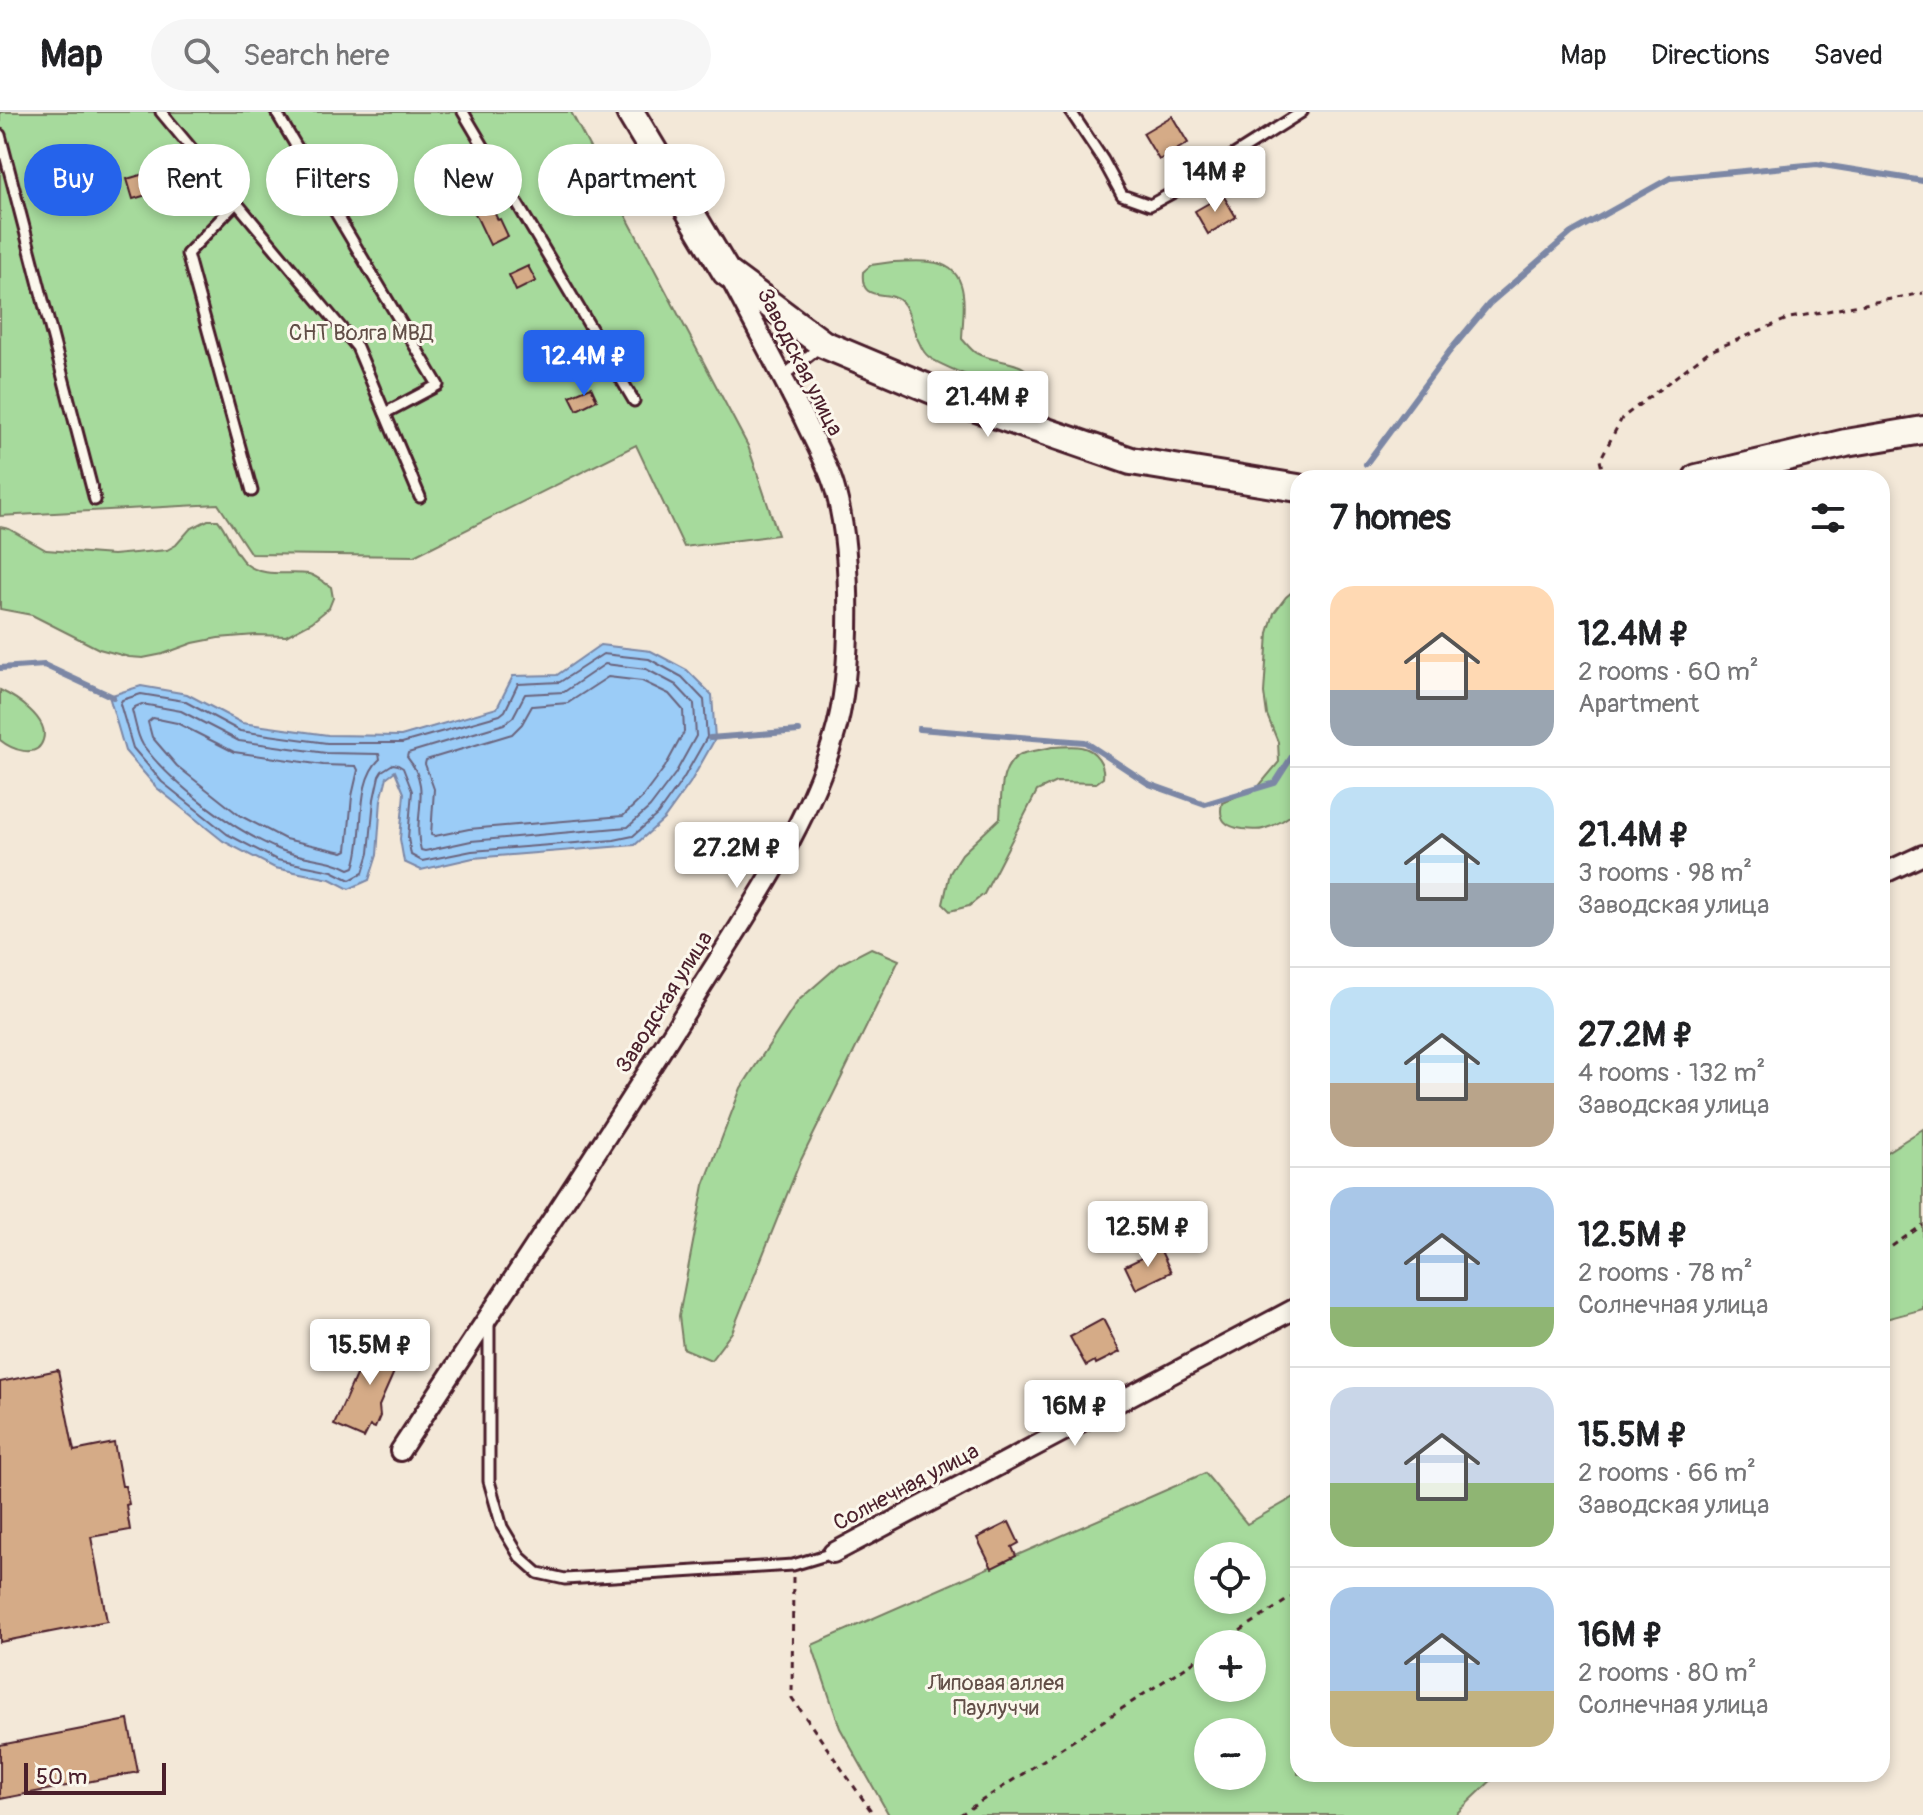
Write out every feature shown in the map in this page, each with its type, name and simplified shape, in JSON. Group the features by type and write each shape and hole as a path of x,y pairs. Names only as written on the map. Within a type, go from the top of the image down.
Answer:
{"street":[{"path":"630,112 726,272 823,344 971,406 1131,461 1290,487"},
{"name":"Заводская улица","path":"400,1451 645,1077 761,891 818,781 835,735 843,692 847,587 843,531 834,486 783,376 726,272"},
{"path":"1731,470 1846,443 1923,430"},
{"path":"1890,870 1923,855"},
{"name":"Солнечная улица","path":"833,1553 1290,1311"}],"lane":[{"path":"161,112 187,144"},
{"path":"276,112 438,385 385,413"},
{"path":"463,112 634,401"},
{"path":"1071,112 1122,195 1150,205 1302,112"},
{"path":"0,135 95,500"},
{"path":"224,216 187,254 252,491"},
{"path":"247,216 357,347 420,497"},
{"path":"783,376 823,344"},
{"path":"489,1316 489,1481 502,1527 520,1557 538,1573 565,1579 793,1565 833,1553"}],"path":[{"path":"1602,470 1600,460 1622,418 1708,352 1790,318 1923,293"},
{"path":"1890,1248 1923,1225"},
{"path":"793,1565 792,1698 874,1815"},
{"path":"1241,1630 1290,1598"},
{"path":"960,1815 1194,1661"}],"green space":[{"name":"СНТ Волга МВД","path":"0,112 571,112 588,144 538,144 538,216 626,216 748,446 778,535 684,547 636,445 414,556 251,554 218,504 0,516"},
{"path":"930,262 944,265 953,272 959,280 964,303 962,339 976,353 1021,367 1033,379 1036,390 1019,392 1000,388 958,372 928,356 902,302 870,292 863,282 863,272 871,265"},
{"path":"208,520 218,520 238,554 253,568 268,573 309,574 331,587 333,598 329,608 312,622 286,636 218,638 143,658 99,649 32,615 0,609 0,527 46,550 113,555 167,550 190,529"},
{"path":"1290,594 1290,815 1261,830 1237,828 1222,818 1222,803 1259,786 1279,762 1278,742 1267,715 1264,693 1268,633 1274,613"},
{"path":"0,690 30,710 41,724 43,740 35,750 23,751 0,740"},
{"path":"1078,746 1091,751 1101,763 1103,778 1096,783 1056,782 1037,791 984,894 969,906 950,911 943,904 950,873 962,854 1000,818 1003,782 1008,766 1021,754 1052,747"},
{"path":"871,948 899,960 800,1162 732,1332 711,1360 683,1348 679,1316 704,1185 741,1088 798,1001 840,964"},
{"path":"1923,1129 1923,1309 1890,1318 1890,1150"},
{"name":"Липовая аллея Паулуччи","path":"1205,1473 1247,1524 1290,1500 1290,1782 1490,1782 1455,1815 889,1815 840,1728 812,1645"}],"water":[{"path":"600,645 651,651 687,670 712,695 715,739 690,783 664,819 635,845 473,858 421,870 404,862 400,839 404,793 395,771 387,777 381,800 377,855 369,880 349,889 330,879 275,868 223,841 157,788 125,751 109,696 141,686 187,694 242,723 328,735 401,736 497,708 513,676 557,675"}],"building":[{"path":"1172,116 1188,143 1159,160 1143,133"},
{"path":"138,176 138,198 133,199 127,179"},
{"path":"1223,195 1236,217 1208,234 1195,211"},
{"path":"476,216 496,216 500,219 508,236 490,245"},
{"path":"528,266 536,281 516,291 509,275"},
{"path":"566,342 572,355 557,363 551,350"},
{"path":"591,387 597,400 577,410 570,396"},
{"path":"1160,1249 1171,1272 1136,1289 1125,1266"},
{"path":"1103,1319 1120,1352 1086,1366 1070,1337"},
{"path":"374,1334 405,1347 379,1406 380,1416 375,1428 370,1426 364,1438 334,1425"},
{"path":"58,1370 74,1451 114,1443 122,1486 125,1486 129,1504 126,1505 130,1530 91,1537 107,1621 0,1642 0,1382"},
{"path":"1009,1522 1019,1543 1012,1547 1016,1556 992,1568 977,1538"},
{"path":"128,1720 138,1772 0,1799 0,1745"}],"waterway":[{"path":"1366,464 1449,352 1489,304 1571,233 1670,178 1817,164 1923,181"},
{"path":"0,668 44,665 113,697"},
{"path":"919,729 1085,742 1149,784 1205,804 1275,783 1290,760"},
{"path":"710,738 799,731"}]}
